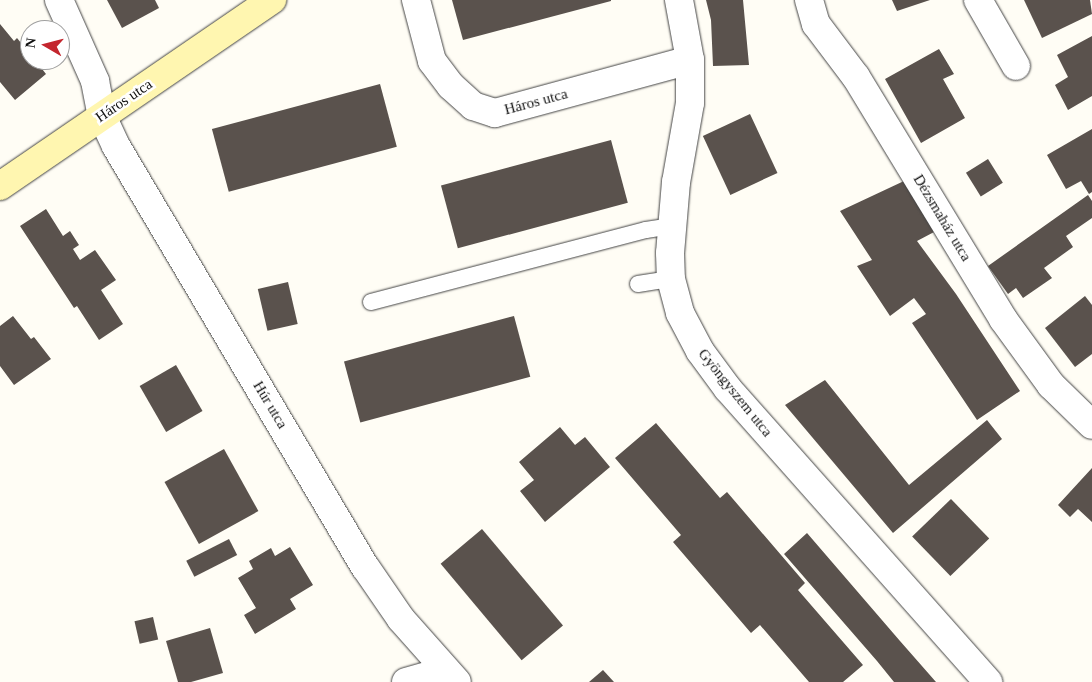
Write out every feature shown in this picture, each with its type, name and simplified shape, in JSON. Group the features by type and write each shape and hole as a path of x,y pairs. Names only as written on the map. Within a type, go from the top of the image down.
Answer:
{"street":[{"name":"Húr utca","path":"59,0 95,81 102,116 116,146 366,568 401,619 451,676"},
{"name":"Háros utca","path":"0,186 272,0"},
{"name":"Háros utca","path":"416,0 432,61 450,86 473,106 495,113 690,60"},
{"name":"Gyöngyszem utca","path":"679,0 690,60 690,103 676,182 671,226 671,279 680,313 700,351 728,388 988,682"},
{"name":"Dézsmaház utca","path":"809,0 816,24 856,77 1003,319 1051,385 1092,425"},
{"path":"978,0 1016,66"},
{"path":"406,682 451,676"}],"lane":[{"path":"371,302 671,226"},
{"path":"638,284 671,279"}],"building":[{"path":"107,0 155,0 159,8 122,28"},
{"path":"452,0 611,0 611,1 463,40"},
{"path":"706,0 743,0 749,65 713,66 711,20"},
{"path":"892,0 930,0 897,11"},
{"path":"1024,0 1090,0 1092,14 1042,38"},
{"path":"0,24 14,41 17,38 20,42 20,70 43,70 46,74 15,100 0,82"},
{"path":"1092,36 1092,96 1068,110 1055,85 1068,77 1057,55"},
{"path":"939,49 954,74 943,79 965,118 921,143 885,79"},
{"path":"380,84 397,147 229,192 212,129"},
{"path":"750,114 777,173 730,195 703,136"},
{"path":"1092,129 1092,192 1089,194 1081,181 1066,189 1047,155"},
{"path":"611,140 628,203 458,248 441,186"},
{"path":"988,159 1003,183 981,197 966,173"},
{"path":"904,181 936,231 917,241 956,294 1020,391 977,420 912,323 926,314 914,298 890,316 857,266 872,260 840,211"},
{"path":"1088,195 1092,201 1092,218 1066,236 1073,247 1044,268 1052,278 1023,298 1016,288 1008,294 988,266"},
{"path":"46,209 63,236 70,231 79,245 73,249 80,260 95,250 116,280 101,290 123,324 99,340 77,306 74,308 20,226"},
{"path":"288,282 298,324 267,331 258,289"},
{"path":"1085,296 1092,305 1092,354 1075,367 1045,328"},
{"path":"13,316 31,339 34,337 51,359 14,385 0,366 0,326"},
{"path":"514,316 530,377 360,422 344,362"},
{"path":"176,365 203,411 166,432 140,386"},
{"path":"825,380 909,485 987,420 1002,439 893,533 785,405"},
{"path":"656,423 720,498 727,492 805,583 798,590 863,665 843,682 809,682 760,625 751,633 673,542 681,535 615,458"},
{"path":"560,427 575,445 585,437 610,467 545,522 520,491 534,480 519,462"},
{"path":"224,449 258,511 199,544 165,482"},
{"path":"1092,468 1092,522 1078,509 1070,517 1058,505"},
{"path":"951,499 989,539 950,576 912,537"},
{"path":"482,529 563,626 522,660 441,564"},
{"path":"807,533 936,682 894,682 784,554"},
{"path":"229,539 237,555 194,577 186,561"},
{"path":"290,547 313,585 290,599 296,609 255,634 244,615 256,608 238,578 253,569 249,561 271,548 275,556"},
{"path":"153,617 158,639 140,644 134,621"},
{"path":"210,628 223,673 191,682 178,682 166,641"},
{"path":"603,670 614,682 589,682"}]}
